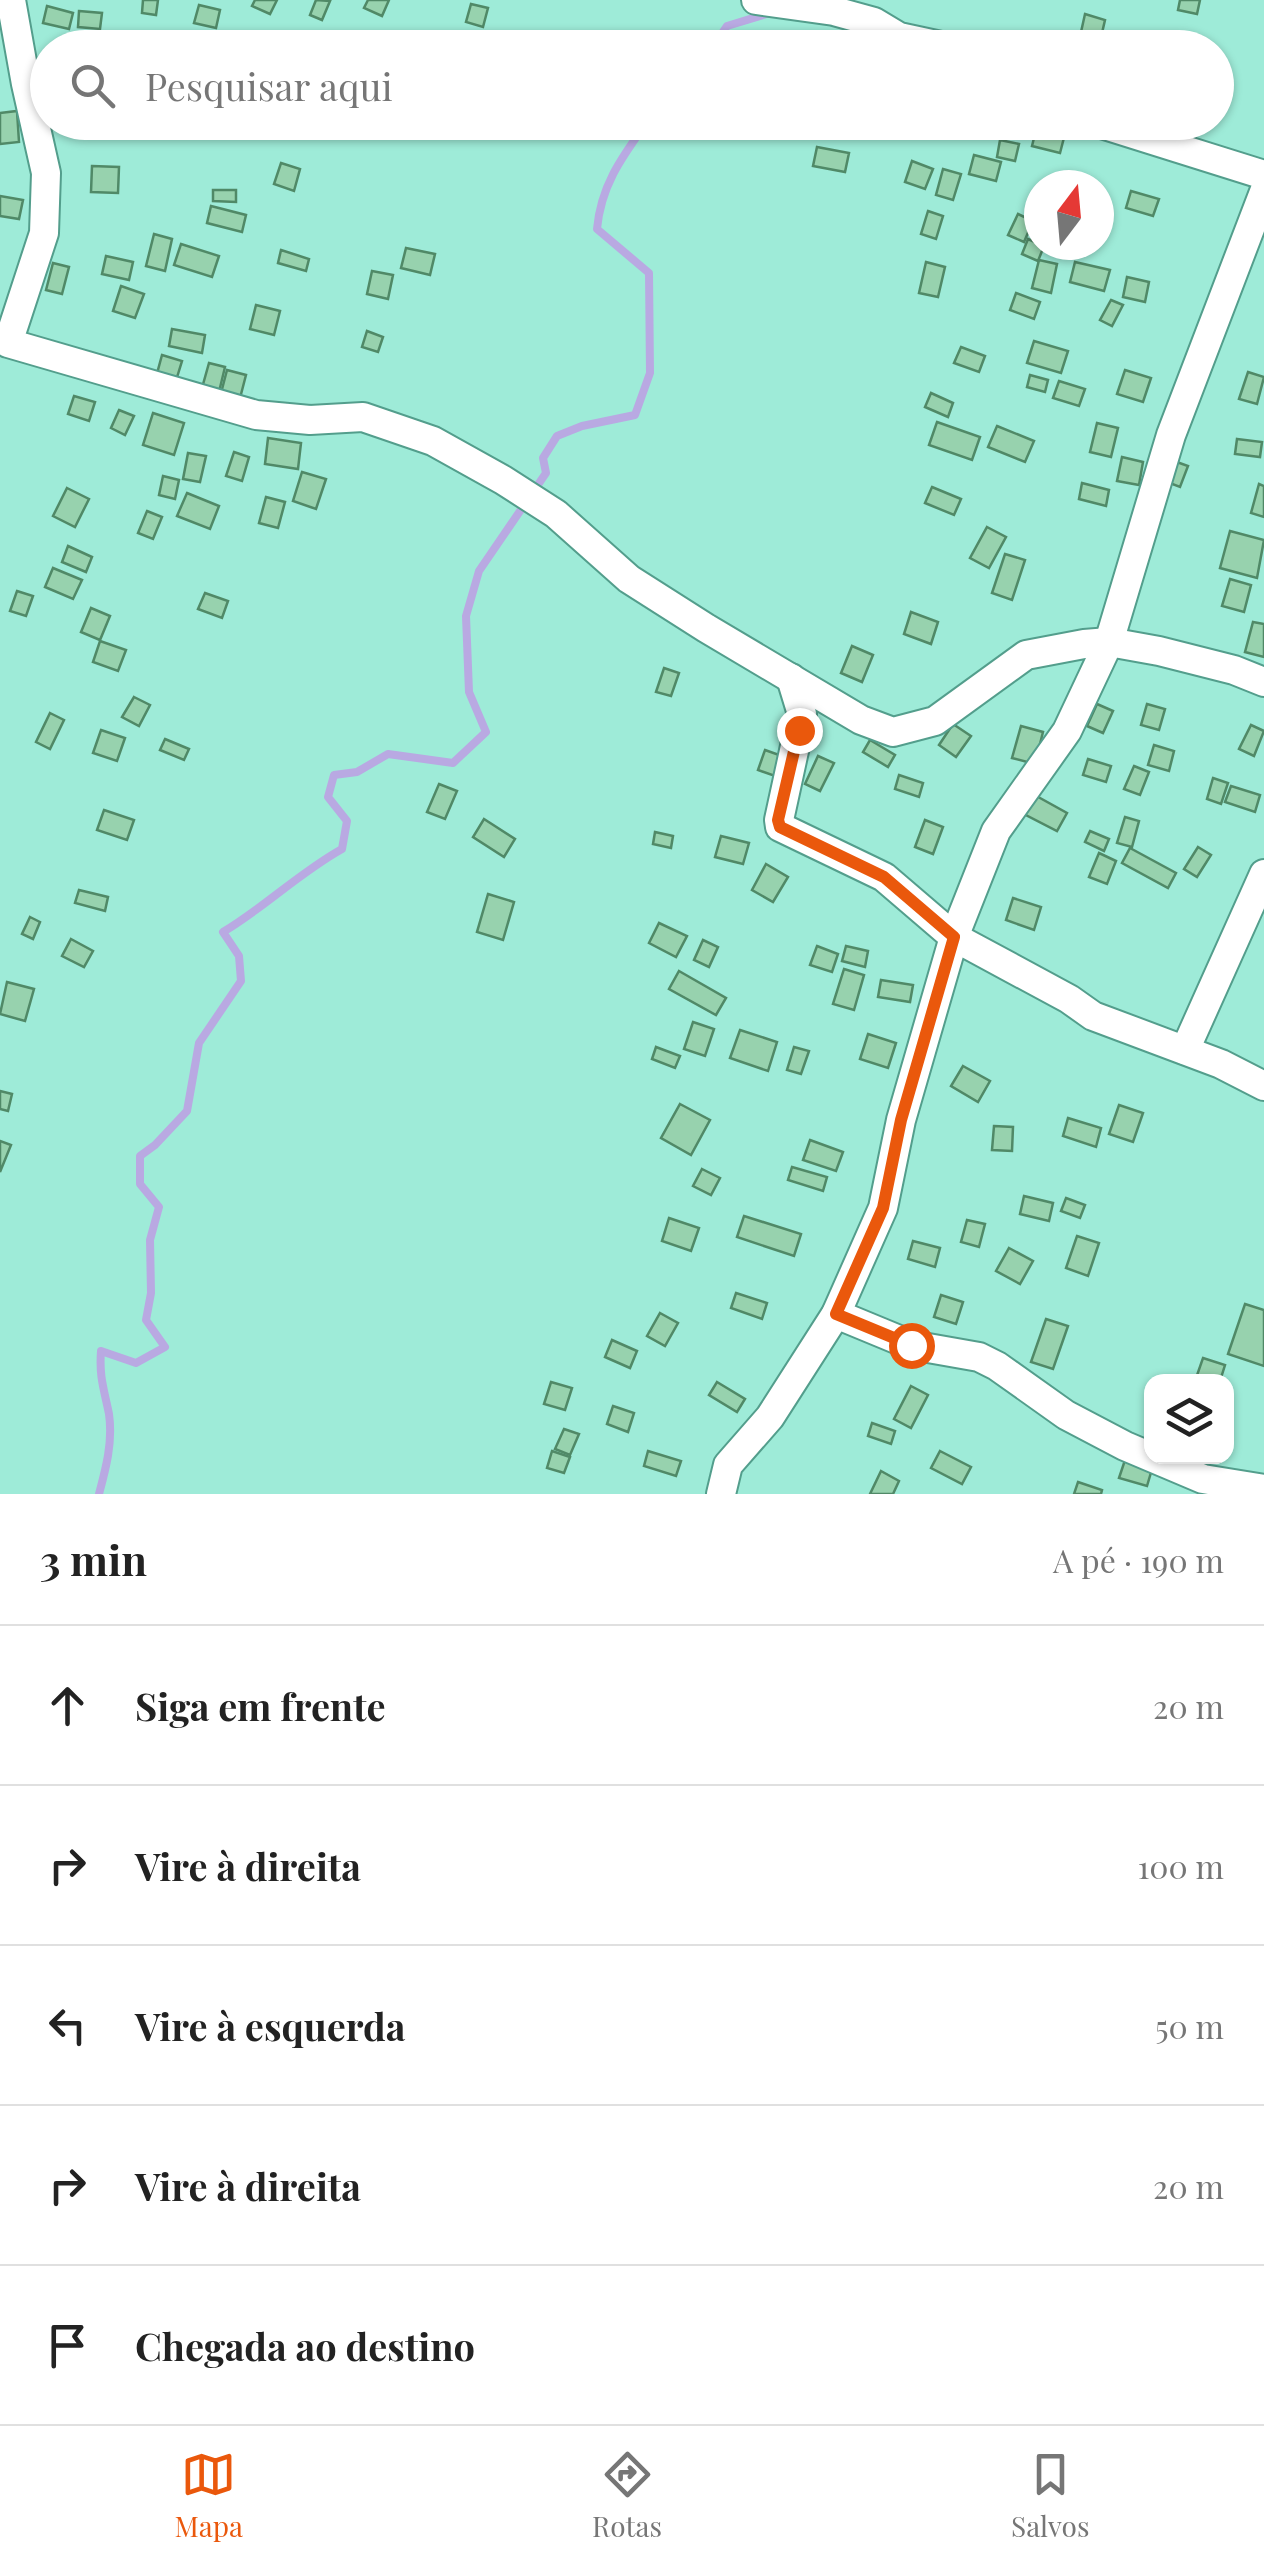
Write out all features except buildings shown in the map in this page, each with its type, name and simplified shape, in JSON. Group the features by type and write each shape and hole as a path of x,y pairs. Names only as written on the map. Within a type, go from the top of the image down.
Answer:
{"street":[{"path":"12,0 30,92"},
{"path":"756,0 834,11 874,22 887,30"},
{"path":"40,140 46,173 44,232 4,342 256,414 310,420 363,417 433,441 556,514 629,579 861,720 893,732 934,721 1026,655 1109,642 1215,665 1264,682"},
{"path":"1152,140 1264,175"},
{"path":"721,1494 728,1465 770,1418 836,1314 883,1208 901,1120 954,937 996,832 1067,731 1109,642 1171,435 1264,192"},
{"path":"791,678 802,714 778,820 780,827 884,877 954,937 1093,1016 1185,1050 1264,1086"},
{"path":"1185,1050 1264,874"},
{"path":"836,1314 911,1345 980,1357 1066,1415 1125,1446 1204,1479 1264,1490"}],"waterway":[{"path":"724,30 773,12"},
{"path":"99,1494 110,1435 101,1351 136,1363 165,1347 146,1320 151,1293 150,1240 159,1207 140,1184 140,1156 187,1111 199,1043 241,981 239,956 223,932 342,849 347,821 328,797 334,775 357,772 388,754 453,763 486,732 469,692 466,616 479,571 546,473 543,458 557,436 582,426 635,415 650,373 649,273 597,229 608,185 635,140"}],"route":[{"path":"799,730 778,820 780,827 884,877 954,937 901,1120 883,1208 836,1314 911,1345"}]}
